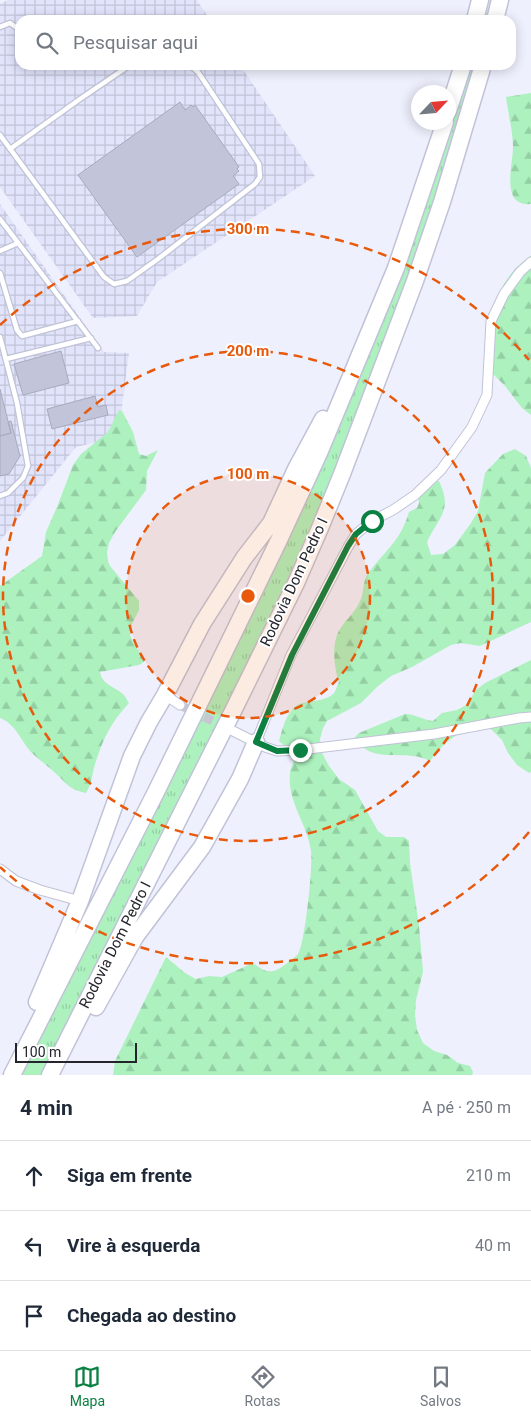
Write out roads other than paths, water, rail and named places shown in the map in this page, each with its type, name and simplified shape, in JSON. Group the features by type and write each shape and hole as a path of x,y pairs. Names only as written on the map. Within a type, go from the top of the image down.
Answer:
{"highway":[{"path":"476,15 480,0"},
{"path":"496,15 500,0"},
{"path":"456,86 461,70"},
{"name":"Rodovia Dom Pedro I","path":"50,1075 234,709 296,583 320,528 415,281 442,202 482,70"},
{"path":"12,1075 156,792 278,542 319,453 396,268 442,130"},
{"path":"6,1075 80,902 132,756 202,624 244,558 271,523 396,268"},
{"path":"59,1075 135,937 202,847 240,779 256,742"}],"street":[{"path":"256,742 292,655 356,534 372,521 415,496 442,470 472,427 487,395 491,322 504,294 520,272 531,262"},
{"path":"165,695 180,705"},
{"path":"234,731 277,751 300,750 434,734 519,718 531,718"},
{"path":"0,869 16,881 80,902"}],"lane":[{"path":"0,27 10,23 15,27"},
{"path":"10,149 122,70"},
{"path":"0,135 104,277 114,284 126,281 248,190 260,177 259,164 196,70"},
{"path":"0,219 98,348"},
{"path":"0,251 18,243"},
{"path":"0,273 17,330 22,336 78,321"},
{"path":"0,338 17,403 28,466 23,478 8,493 0,496"},
{"path":"6,359 91,338"}],"tunnel":[{"path":"180,705 227,728"}]}
